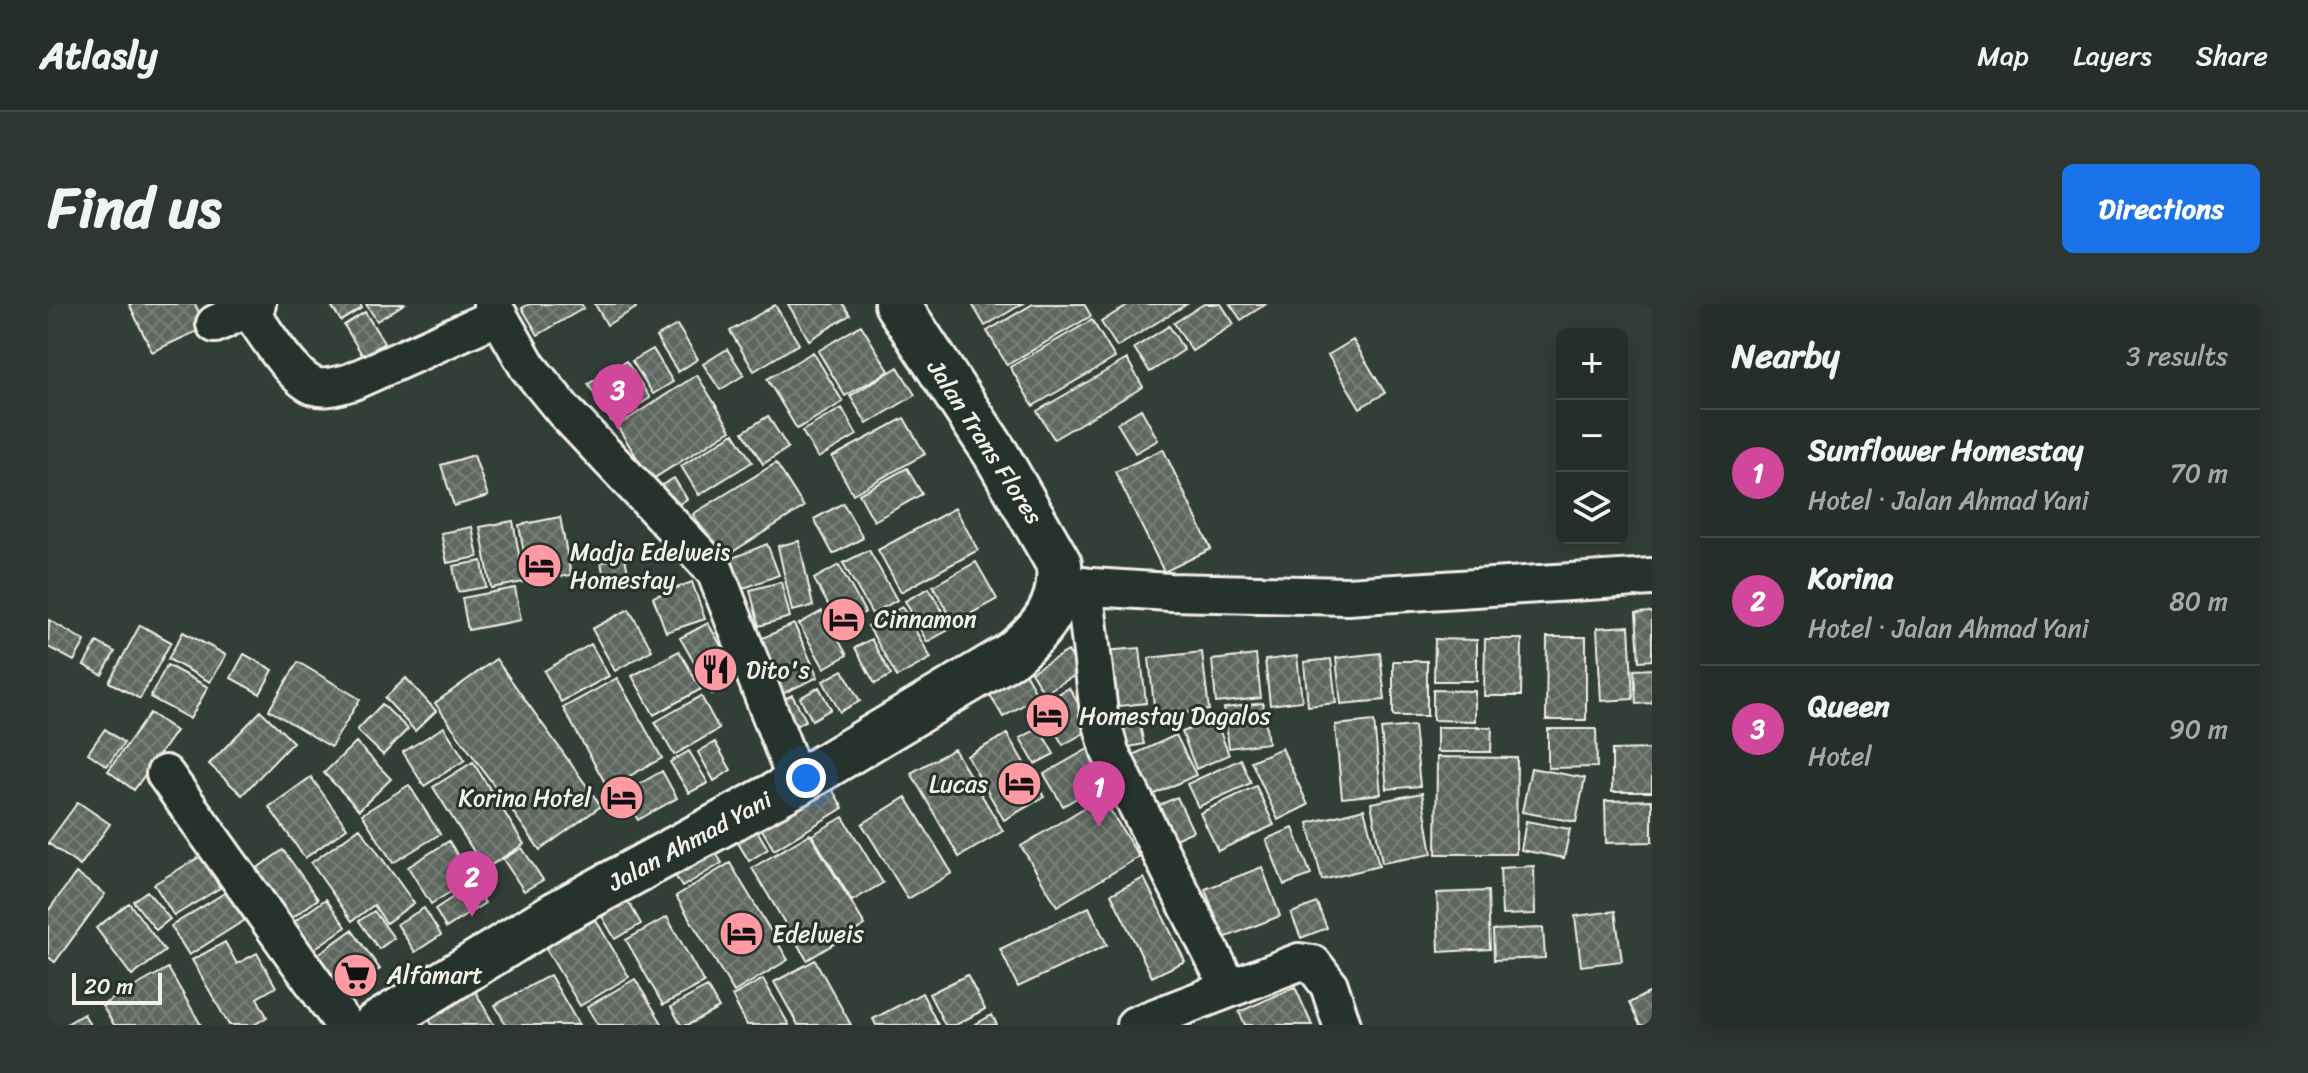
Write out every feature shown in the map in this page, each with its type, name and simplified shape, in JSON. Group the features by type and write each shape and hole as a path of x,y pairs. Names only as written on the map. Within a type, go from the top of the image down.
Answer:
{"highway":[{"name":"Jalan Trans Flores","path":"897,304 1041,528 1072,585"},
{"name":"Jalan Ahmad Yani","path":"388,1021 556,914 797,783 1011,655 1040,632 1072,585"}],"street":[{"path":"215,324 252,306 300,378 315,387 331,387 351,382 495,310 528,367 564,411 715,571 797,783"},
{"path":"1229,988 1110,752 1072,585 1347,596 1652,577"},
{"path":"165,774 344,1025"},
{"path":"1135,1025 1299,962 1313,964 1329,985 1342,1025"}],"building":[{"path":"129,304 195,304 206,327 152,352"},
{"path":"330,304 360,304 362,308 341,321"},
{"path":"366,304 404,304 377,321"},
{"path":"529,304 581,304 584,308 538,335 522,308"},
{"path":"595,304 633,304 636,308 607,325"},
{"path":"788,304 843,304 850,315 809,340"},
{"path":"972,304 1022,304 985,326"},
{"path":"1033,304 1084,304 1091,316 1007,365 987,331"},
{"path":"1129,304 1187,304 1117,347 1101,322"},
{"path":"1204,304 1221,304 1234,324 1192,351 1174,323"},
{"path":"1230,304 1266,304 1241,320"},
{"path":"775,305 799,344 754,371 730,331"},
{"path":"365,312 384,343 363,356 344,325"},
{"path":"1092,320 1115,358 1033,406 1010,367"},
{"path":"677,325 698,359 678,372 656,337"},
{"path":"861,325 889,371 845,396 818,351"},
{"path":"1169,326 1184,350 1150,372 1134,348"},
{"path":"1353,340 1385,393 1360,408 1328,355"},
{"path":"653,349 673,382 653,394 632,361"},
{"path":"727,349 744,375 720,390 703,364"},
{"path":"813,352 843,402 797,429 767,379"},
{"path":"1127,359 1143,387 1054,439 1037,411"},
{"path":"626,361 650,398 612,422 588,384"},
{"path":"898,367 915,395 867,424 850,396"},
{"path":"697,375 731,430 651,480 617,426"},
{"path":"842,408 857,435 818,458 802,431"},
{"path":"1141,409 1158,440 1135,453 1117,423"},
{"path":"768,416 788,448 763,464 743,432"},
{"path":"904,418 925,454 853,494 832,457"},
{"path":"734,433 752,462 699,495 681,466"},
{"path":"1163,449 1211,549 1164,572 1115,472"},
{"path":"474,455 488,496 454,506 441,465"},
{"path":"776,463 804,507 721,559 693,514"},
{"path":"907,468 922,494 874,521 859,494"},
{"path":"674,478 687,499 662,515 649,493"},
{"path":"843,503 863,538 833,554 814,519"},
{"path":"955,508 978,550 901,592 878,550"},
{"path":"560,517 571,575 529,582 519,525"},
{"path":"513,521 524,582 491,588 480,527"},
{"path":"472,527 478,557 447,563 441,533"},
{"path":"799,541 813,606 792,611 778,546"},
{"path":"767,544 779,575 736,591 725,561"},
{"path":"869,550 897,600 872,614 843,563"},
{"path":"625,557 629,579 605,583 601,562"},
{"path":"482,561 486,587 458,592 453,566"},
{"path":"976,562 997,599 954,623 933,586"},
{"path":"839,565 865,612 840,626 814,579"},
{"path":"692,582 705,619 666,632 653,597"},
{"path":"781,582 790,617 759,626 750,590"},
{"path":"515,588 521,620 468,630 462,598"},
{"path":"929,588 952,628 927,642 905,601"},
{"path":"902,607 931,658 897,677 868,626"},
{"path":"629,609 652,650 615,671 592,629"},
{"path":"822,611 847,655 824,668 799,624"},
{"path":"1652,612 1652,660 1639,661 1636,613"},
{"path":"49,620 85,641 74,661 48,647"},
{"path":"708,623 740,679 712,694 680,638"},
{"path":"794,624 818,677 782,694 758,640"},
{"path":"140,625 171,642 140,699 109,682"},
{"path":"1629,626 1633,699 1601,701 1597,628"},
{"path":"183,632 226,655 210,682 168,659"},
{"path":"1547,637 1586,637 1586,720 1546,720"},
{"path":"871,639 891,675 875,684 855,648"},
{"path":"1435,639 1477,640 1477,681 1434,681"},
{"path":"1485,639 1522,639 1521,696 1484,696"},
{"path":"97,642 115,652 102,675 84,665"},
{"path":"591,644 609,676 561,702 544,671"},
{"path":"1140,648 1146,703 1111,707 1104,651"},
{"path":"679,651 701,689 654,715 632,676"},
{"path":"1068,651 1081,672 1044,693 1031,672"},
{"path":"1202,652 1209,710 1155,716 1149,658"},
{"path":"1380,653 1385,700 1341,704 1336,658"},
{"path":"244,654 273,670 260,694 231,678"},
{"path":"1256,655 1261,698 1216,703 1212,660"},
{"path":"1297,656 1302,701 1270,705 1265,660"},
{"path":"496,659 601,806 540,850 435,703"},
{"path":"1331,659 1336,703 1308,706 1304,662"},
{"path":"1393,661 1427,661 1427,716 1393,716"},
{"path":"298,662 360,699 331,747 269,710"},
{"path":"167,665 208,687 190,719 150,697"},
{"path":"1652,669 1652,703 1636,704 1634,670"},
{"path":"843,670 860,701 840,712 823,681"},
{"path":"1025,673 1038,696 1003,717 989,693"},
{"path":"406,678 436,711 415,731 385,698"},
{"path":"617,678 662,758 608,788 563,708"},
{"path":"819,687 831,709 812,720 800,698"},
{"path":"1069,688 1093,728 1063,745 1039,704"},
{"path":"1433,690 1475,691 1475,721 1433,720"},
{"path":"792,695 806,720 785,732 771,706"},
{"path":"701,696 719,729 674,755 655,722"},
{"path":"1263,703 1268,743 1229,748 1224,708"},
{"path":"382,704 408,729 383,755 357,730"},
{"path":"261,711 293,742 242,795 209,764"},
{"path":"1137,712 1144,744 1115,750 1108,718"},
{"path":"150,713 176,731 134,790 108,771"},
{"path":"1215,719 1229,755 1196,769 1182,732"},
{"path":"1374,721 1381,794 1342,798 1335,725"},
{"path":"1414,726 1420,786 1387,789 1381,729"},
{"path":"444,727 465,760 424,786 403,752"},
{"path":"1437,727 1492,727 1491,752 1437,752"},
{"path":"1039,728 1054,754 1035,764 1020,738"},
{"path":"105,729 124,743 107,766 88,753"},
{"path":"1548,729 1596,729 1597,767 1548,768"},
{"path":"1007,734 1044,797 1004,820 967,756"},
{"path":"1176,735 1196,775 1146,798 1126,758"},
{"path":"356,742 391,779 359,810 324,773"},
{"path":"715,742 731,770 714,781 698,752"},
{"path":"1093,746 1112,778 1063,806 1044,774"},
{"path":"1282,748 1308,805 1278,820 1251,761"},
{"path":"954,749 1003,831 959,857 911,773"},
{"path":"1652,749 1652,792 1612,792 1612,750"},
{"path":"689,751 708,783 689,793 670,762"},
{"path":"1437,757 1517,758 1516,854 1436,854"},
{"path":"1241,759 1251,783 1198,807 1187,784"},
{"path":"473,762 524,844 485,869 433,787"},
{"path":"1531,768 1585,778 1576,822 1522,812"},
{"path":"662,771 677,798 638,820 622,794"},
{"path":"311,777 347,828 305,858 269,807"},
{"path":"829,784 843,808 774,850 760,826"},
{"path":"409,785 440,834 393,863 362,814"},
{"path":"1256,786 1274,825 1218,851 1200,813"},
{"path":"1422,793 1432,854 1382,863 1371,803"},
{"path":"906,797 952,873 908,899 862,824"},
{"path":"1102,797 1139,857 1057,906 1021,846"},
{"path":"1177,797 1193,831 1162,845 1146,811"},
{"path":"1652,800 1652,842 1606,843 1605,801"},
{"path":"78,802 110,824 80,866 48,843"},
{"path":"1364,809 1379,866 1322,880 1308,823"},
{"path":"843,817 883,883 852,901 812,835"},
{"path":"1526,821 1570,829 1564,858 1521,850"},
{"path":"752,822 768,849 749,861 732,833"},
{"path":"360,828 414,903 386,923 374,905 352,921 311,863"},
{"path":"1293,828 1311,875 1284,885 1266,839"},
{"path":"810,834 865,925 807,960 752,868"},
{"path":"707,838 722,863 682,887 667,862"},
{"path":"449,841 472,879 431,904 408,867"},
{"path":"522,848 543,880 524,891 503,859"},
{"path":"283,850 318,899 281,926 246,876"},
{"path":"201,856 220,888 174,916 154,884"},
{"path":"730,863 788,960 734,992 676,896"},
{"path":"1534,866 1535,914 1502,915 1500,868"},
{"path":"1262,867 1280,916 1224,938 1205,889"},
{"path":"76,873 105,894 55,962 48,957 48,911"},
{"path":"1144,878 1185,961 1152,977 1111,894"},
{"path":"473,884 485,903 446,928 435,909"},
{"path":"147,891 170,919 156,930 133,901"},
{"path":"228,891 245,920 189,955 171,926"},
{"path":"1488,891 1490,949 1439,952 1437,893"},
{"path":"623,892 641,924 615,939 596,906"},
{"path":"326,899 346,927 311,951 291,924"},
{"path":"129,903 165,951 132,976 96,928"},
{"path":"1317,903 1327,928 1301,938 1291,913"},
{"path":"1089,907 1107,945 1018,987 1000,949"},
{"path":"424,908 441,935 415,952 397,924"},
{"path":"374,911 394,938 379,949 359,921"},
{"path":"1615,911 1622,961 1581,966 1575,916"},
{"path":"593,915 629,977 580,1006 543,944"},
{"path":"667,917 704,983 663,1005 626,940"},
{"path":"1543,928 1545,958 1494,960 1493,930"},
{"path":"352,930 380,969 345,994 317,955"},
{"path":"225,942 237,964 257,953 276,987 257,998 267,1017 254,1025 229,1025 192,960"},
{"path":"815,960 851,1025 798,1025 774,982"},
{"path":"168,968 201,1025 114,1025 102,1005"},
{"path":"550,975 579,1025 506,1025 495,1005"},
{"path":"967,975 985,1009 956,1025 945,1025 929,994"},
{"path":"635,979 663,1025 598,1025 587,1007"},
{"path":"763,979 789,1025 747,1025 732,996"},
{"path":"707,987 719,1008 688,1025 681,1025 671,1007"},
{"path":"1295,987 1312,1025 1245,1025 1239,1012"},
{"path":"475,991 494,1025 432,1025 428,1017"},
{"path":"1652,991 1652,1025 1640,1025 1629,1003"},
{"path":"922,993 938,1025 876,1025 873,1019"},
{"path":"84,1014 90,1025 65,1025"},
{"path":"992,1015 997,1025 974,1025"}],"place":[{"name":"Queen","path":"618,430"},
{"name":"Madja Edelweis Homestay","path":"539,566"},
{"name":"Cinnamon","path":"843,619"},
{"name":"Dito's","path":"715,670"},
{"name":"Homestay Dagalos","path":"1048,716"},
{"name":"Lucas","path":"1019,784"},
{"name":"Korina Hotel","path":"622,798"},
{"name":"Sunflower Homestay","path":"1099,827"},
{"name":"Korina","path":"472,917"},
{"name":"Edelweis","path":"741,934"},
{"name":"Alfamart","path":"356,975"}]}
